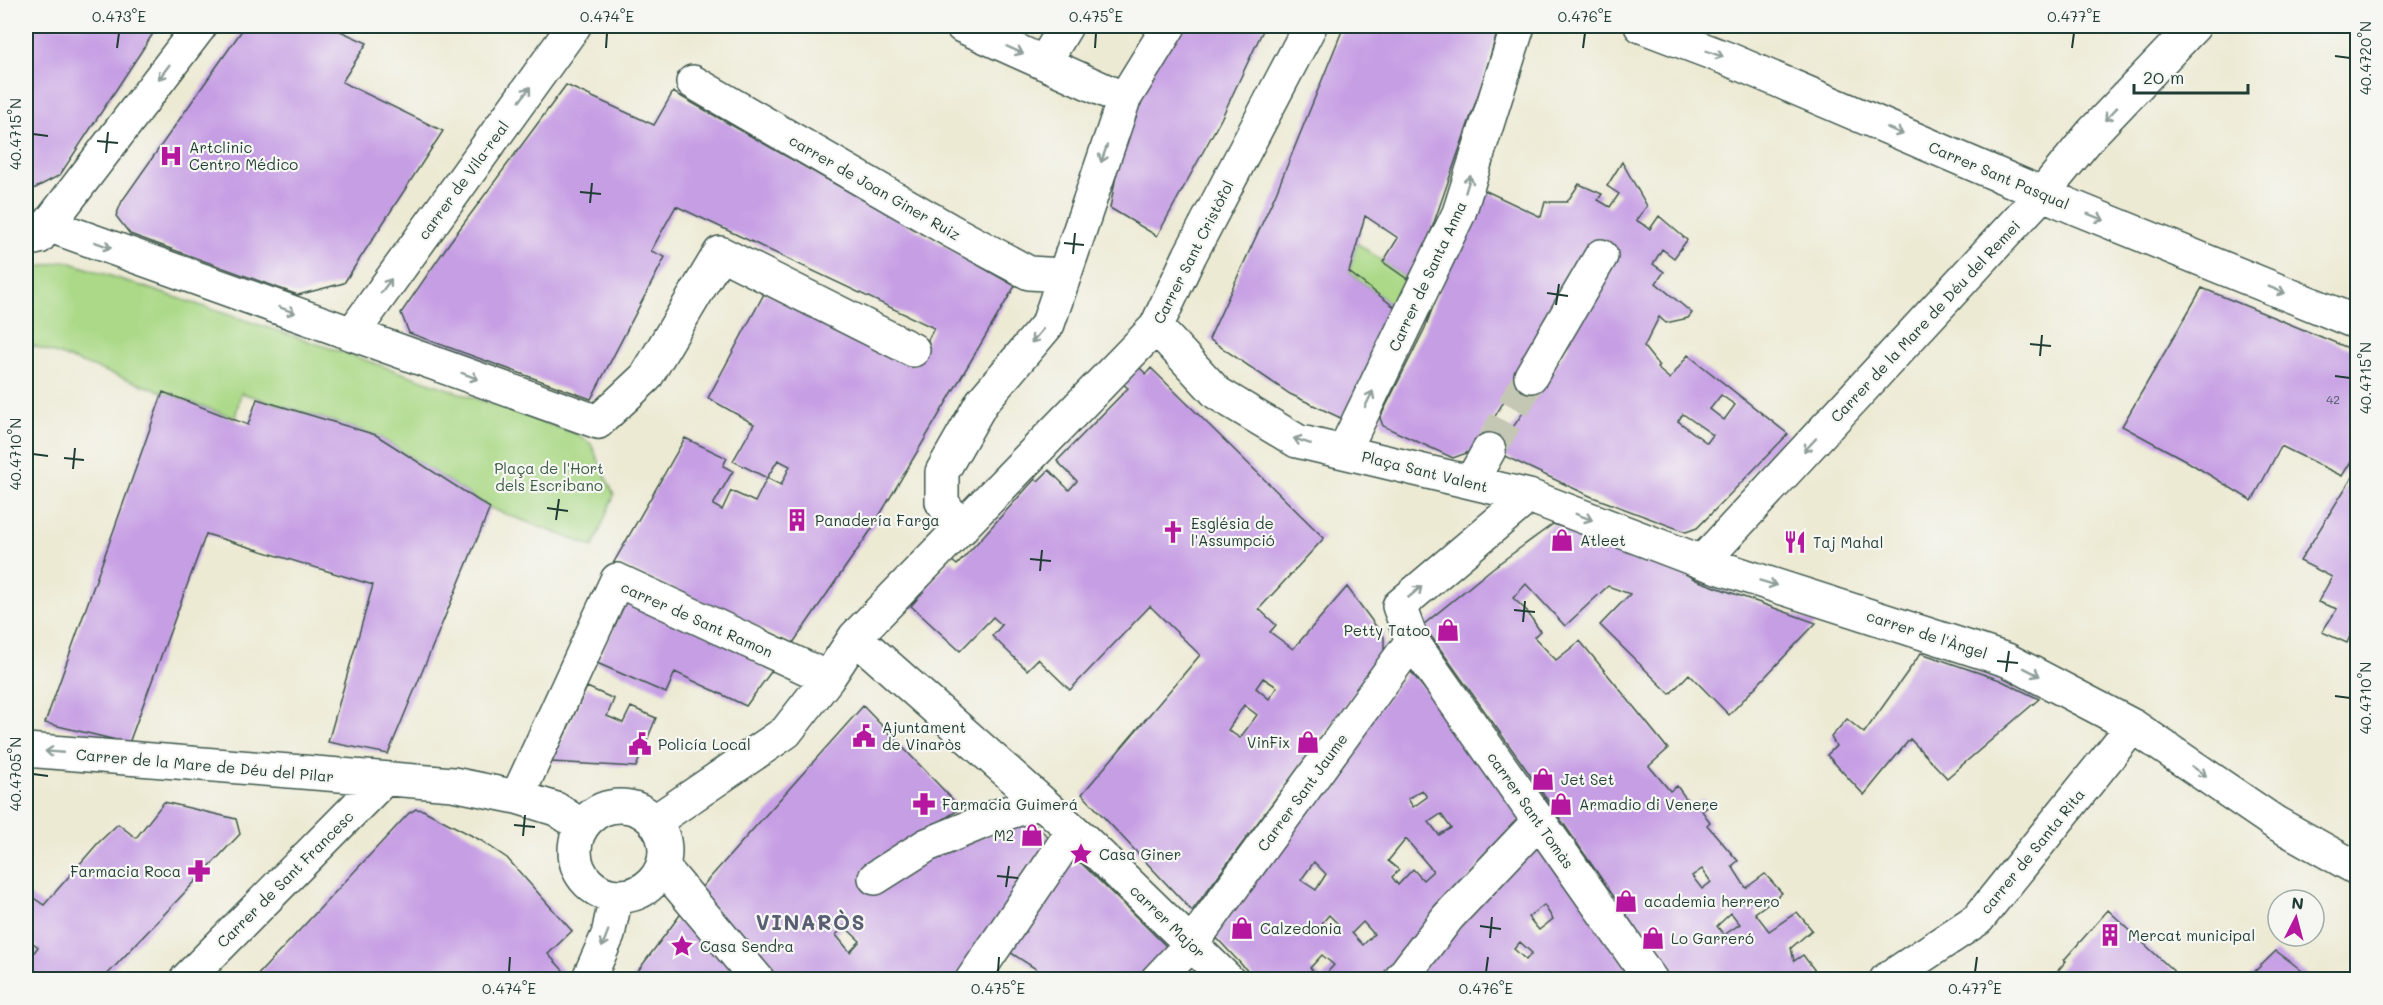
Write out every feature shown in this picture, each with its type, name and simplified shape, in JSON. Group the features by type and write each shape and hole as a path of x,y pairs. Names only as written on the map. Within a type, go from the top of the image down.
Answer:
{"street":[{"path":"200,26 37,232 352,334 598,422 646,377 720,253 913,350"},
{"name":"carrer de Vila-real","path":"352,334 574,26"},
{"path":"962,26 1124,99"},
{"path":"1044,63 1066,26"},
{"path":"961,529 942,502 942,472 982,402 1048,324 1061,288 1062,275 1124,99 1169,26"},
{"name":"Carrer Sant Cristòfol","path":"654,822 786,732 828,678 855,637 1156,327 1190,255 1310,26"},
{"name":"Carrer de Santa Anna","path":"1344,451 1459,213 1518,26"},
{"name":"Carrer Sant Pasqual","path":"1641,26 1728,59 2042,194 2358,323"},
{"name":"Carrer de la Mare de Déu del Remei","path":"1702,562 2042,194 2092,133 2194,26"},
{"name":"carrer de Joan Giner Ruiz","path":"693,82 953,232 1029,273 1062,275"},
{"path":"1531,376 1600,256"},
{"name":"Plaça Sant Valent","path":"1156,327 1217,393 1297,441 1529,496"},
{"path":"1471,482 1489,450"},
{"path":"1412,641 1399,606 1529,496"},
{"name":"carrer de l'Àngel","path":"1529,496 1702,562 2007,660 2133,726 2274,822 2358,869"},
{"name":"carrer de Sant Ramon","path":"517,797 617,580 828,678"},
{"name":"carrer Major","path":"855,637 1077,834 1228,980"},
{"name":"carrer Sant Tomàs","path":"1412,641 1651,980"},
{"name":"Carrer Sant Jaume","path":"1157,980 1192,944 1412,641"},
{"name":"carrer de Santa Rita","path":"1887,980 1978,919 2133,726"},
{"name":"Carrer de la Mare de Déu del Pilar","path":"26,750 453,784 517,797 556,809 582,826"},
{"name":"Carrer de Sant Francesc","path":"186,980 384,779"},
{"path":"875,878 927,845 997,816 1041,802"},
{"path":"625,807 640,811 654,822 661,831 666,853 663,867 651,885 638,893 616,896 606,895 592,888 583,878 575,861 575,843 582,826 593,814 625,807"},
{"path":"1400,980 1449,917 1539,821"},
{"path":"972,980 1077,834"},
{"path":"663,867 758,980"},
{"path":"588,980 608,934 616,896"}],"green space":[{"path":"1357,243 1413,283 1402,313 1349,272"},
{"name":"Plaça de l'Hort dels Escribano","path":"65,261 345,353 577,434 591,444 614,495 593,547 490,508 376,435 241,393 235,418 26,343 26,270"}],"building":[{"path":"26,26 158,26 60,175 26,193"},
{"path":"245,26 329,26 367,43 342,82 443,131 344,283 298,295 130,234 116,216 122,201"},
{"path":"1174,26 1265,26 1221,119 1157,236 1110,208 1126,123"},
{"path":"1344,26 1499,26 1483,81 1413,283 1383,262 1398,238 1365,216 1349,272 1402,313 1349,422 1290,394 1209,339 1276,193"},
{"path":"566,85 654,125 673,92 1015,286 871,530 793,643 614,562 685,438 727,458 723,466 733,471 713,505 722,510 731,491 755,502 767,478 733,461 754,424 708,398 765,292 915,365 934,328 676,206 651,251 665,257 591,399 409,333 401,313 450,242","holes":["778,460 790,466 781,485 767,478"]},
{"path":"1622,162 1647,206 1636,220 1650,229 1659,216 1687,240 1674,258 1662,249 1653,264 1664,272 1656,283 1692,313 1688,318 1666,323 1659,317 1644,347 1659,366 1657,368 1670,379 1688,355 1788,434 1697,528 1686,532 1590,496 1496,452 1570,344 1563,339 1598,243 1475,450 1453,458 1383,426 1380,418 1425,328 1478,187 1541,217 1545,202 1567,202 1579,184 1602,194 1598,200 1610,207 1619,194 1607,186","holes":["1721,395 1735,405 1724,420 1710,409","1683,414 1713,435 1707,443 1678,421"]},
{"path":"2202,288 2358,352 2358,450 2342,476 2281,446 2252,501 2185,460 2122,426"},
{"path":"1139,367 1146,374 1151,368 1324,538 1259,609 1276,625 1270,632 1293,649 1347,587 1384,637 1384,653 1192,911 1082,794 1200,655 1150,606 1070,690 1038,659 1027,670 992,636 1002,625 993,617 960,651 911,606 951,560 957,565 1035,479 1038,481 1049,470 1069,490 1077,481 1057,461 1128,388 1123,384","holes":["1263,678 1277,687 1269,699 1256,688","1244,705 1257,715 1240,738 1228,730"]},
{"path":"163,392 248,425 257,399 376,435 490,508 388,754 328,742 373,585 206,534 129,743 45,723"},
{"path":"2358,468 2358,617 2347,643 2322,632 2337,609 2318,602 2332,577 2300,561"},
{"path":"1553,524 1663,561 1696,580 1816,623 1729,715 1689,674 1670,694 1600,625 1630,594 1608,586 1565,626 1526,584 1513,598 1526,610 1540,631 1534,637 1556,660 1580,641 1668,749 1649,766 1670,791 1677,786 1692,807 1703,799 1709,806 1702,811 1710,822 1707,825 1738,861 1732,866 1746,888 1765,874 1782,893 1755,913 1769,931 1797,912 1812,930 1791,948 1794,961 1803,955 1822,980 1671,980 1526,769 1423,625 1494,567","holes":["1702,869 1711,882 1702,889 1692,876","1731,913 1740,924 1724,935 1717,926"]},
{"path":"627,599 776,665 746,706 675,672 666,693 597,663"},
{"path":"1921,653 2000,680 2039,699 1947,778 1910,739 1864,795 1827,755 1836,746 1831,737 1847,719 1864,733"},
{"path":"1409,669 1523,816 1381,980 1256,980 1212,933","holes":["1422,790 1427,797 1413,807 1408,799","1441,814 1451,828 1439,835 1429,822","1406,839 1433,871 1423,880 1413,869 1398,885 1392,877 1399,870 1388,861","1314,862 1326,874 1316,890 1301,880","1329,915 1339,925 1332,933 1322,923","1363,922 1374,934 1363,945 1352,933","1322,955 1334,965 1322,978 1310,968"]},
{"path":"587,687 614,699 607,716 623,723 631,707 656,718 636,767 552,762"},
{"path":"863,706 961,808 861,873 918,862 1028,819 1052,840 955,980 775,980 699,890","holes":["844,926 860,941 850,952 836,935"]},
{"path":"164,802 236,819 240,834 102,980 26,980 26,963 38,947 26,937 26,893 44,905 98,843 118,824 136,838"},
{"path":"416,809 423,810 480,840 507,858 572,931 548,954 572,980 253,980 409,813"},
{"path":"1536,835 1639,980 1415,980","holes":["1544,905 1553,919 1539,930 1528,917","1520,942 1532,953 1526,960 1514,949"]},
{"path":"1081,863 1168,948 1138,980 1053,980 1005,949 1064,865"},
{"path":"686,907 750,980 631,980"},
{"name":"Mercat municipal","path":"2108,910 2183,980 2050,980 2066,961 2064,960"},
{"path":"2276,951 2291,962 2313,980 2246,980"}],"tunnel":[{"path":"1489,450 1531,376"}],"place":[{"name":"Artclinic Centro Médico","path":"171,156"},
{"name":"Panadería Farga","path":"797,520"},
{"name":"Església de l'Assumpció","path":"1173,532"},
{"name":"Atleet","path":"1562,540"},
{"name":"Taj Mahal","path":"1795,542"},
{"name":"Petty Tatoo","path":"1448,630"},
{"name":"Ajuntament de Vinaròs","path":"864,736"},
{"name":"VinFix","path":"1308,742"},
{"name":"Policía Local","path":"640,744"},
{"name":"Jet Set","path":"1543,779"},
{"name":"Farmacia Guimerá","path":"924,804"},
{"name":"Armadio di Venere","path":"1561,804"},
{"name":"M2","path":"1032,835"},
{"name":"Casa Giner","path":"1081,854"},
{"name":"Farmacia Roca","path":"199,871"},
{"name":"academia herrero","path":"1626,901"},
{"name":"Calzedonia","path":"1242,928"},
{"name":"Mercat municipal","path":"2110,935"},
{"name":"Lo Garreró","path":"1653,938"},
{"name":"Casa Sendra","path":"682,946"}],"district":[{"name":"VINARÒS","path":"811,921"}]}
